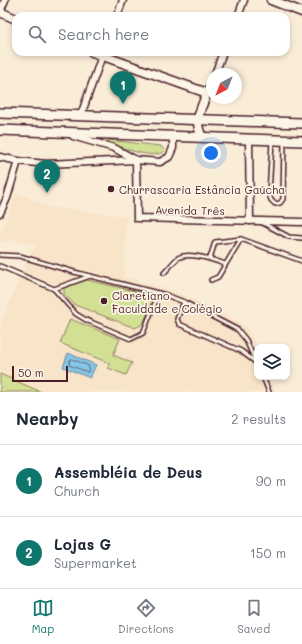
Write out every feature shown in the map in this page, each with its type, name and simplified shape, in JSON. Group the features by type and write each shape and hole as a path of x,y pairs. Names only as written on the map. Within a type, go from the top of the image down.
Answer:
{"main road":[{"path":"271,0 302,12"},
{"path":"0,12 12,17"},
{"path":"108,56 206,93"},
{"path":"202,137 198,128 197,120 206,96"},
{"path":"0,113 302,124"},
{"path":"278,140 286,131 282,123"},
{"path":"0,130 302,141"}],"street":[{"path":"0,12 5,0"},
{"path":"119,12 124,0"},
{"path":"240,12 244,0"},
{"path":"81,115 102,56"},
{"path":"217,68 222,56"},
{"path":"56,132 90,139 114,148 136,160"},
{"path":"0,157 18,161 46,164 136,160 160,162 169,157 173,148 173,136"},
{"path":"249,139 250,221"},
{"name":"Avenida Três","path":"136,160 137,218 302,222"},
{"path":"0,213 7,198 18,161"}],"lane":[{"path":"278,140 283,199 280,203 275,204 270,200 269,194 278,140"},
{"path":"260,221 289,236 302,238"},
{"path":"210,280 218,277 241,239"},
{"path":"210,258 215,242 241,239 302,261"},
{"path":"0,255 20,256 74,272 159,293 184,302 231,325 242,334 254,358"},
{"path":"164,273 180,257 186,256 210,258 225,264"},
{"path":"0,266 54,289 76,314 86,320 131,339 143,333 159,293"},
{"path":"74,272 78,278 77,281"},
{"path":"54,289 90,276"},
{"path":"184,302 177,319 179,324 241,351 254,362"},
{"path":"241,351 245,349 248,344"},
{"path":"264,380 269,392"}],"shaded area":[{"name":"Claretiano Faculdade e Colégio","path":"17,192 48,207 127,216 124,277 172,290 236,320 248,330 255,344 254,380 270,380 276,392 0,392 0,325 28,258 35,245 12,240 0,242 0,234"}],"green space":[{"path":"108,140 161,146 165,151 153,155 145,154 108,143"},
{"path":"87,280 151,295 153,301 143,324 135,328 75,305 64,294 64,288"},
{"path":"70,319 120,339 113,355 132,363 126,375 108,368 109,363 60,343"},
{"path":"0,374 41,392 0,392"}],"water":[{"path":"68,353 96,365 90,378 63,367"}],"place":[{"name":"Assembléia de Deus","path":"123,104"},
{"name":"Churrascaria Estância Gaúcha","path":"111,189"},
{"name":"Lojas G","path":"47,193"},
{"name":"Claretiano Faculdade e Colégio","path":"104,301"}]}
